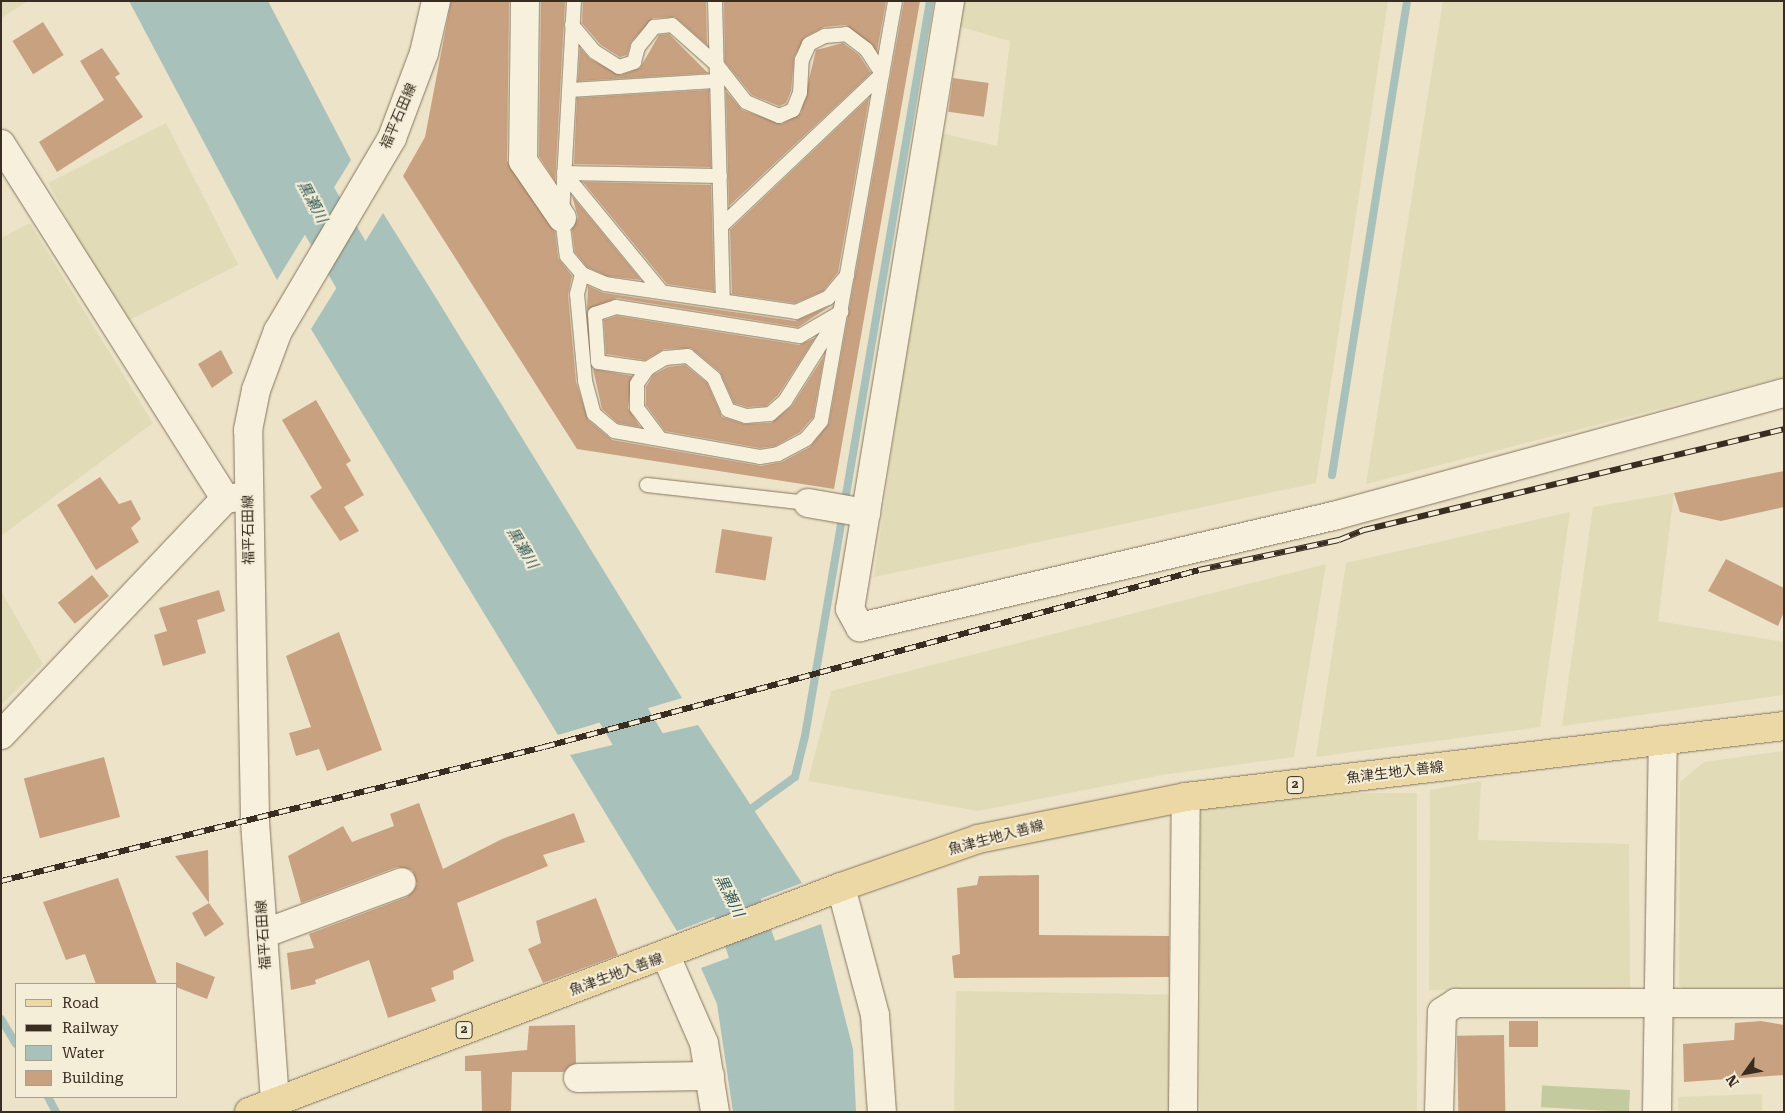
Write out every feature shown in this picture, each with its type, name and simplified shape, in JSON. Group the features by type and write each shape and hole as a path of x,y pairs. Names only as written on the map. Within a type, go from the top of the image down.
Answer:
{"main road":[{"name":"魚津生地入善線","path":"250,1112 275,1106 830,891 978,839 1186,797 1784,726"}],"street":[{"name":"福平石田線","path":"275,1106 255,819 236,497 256,390 278,331 392,138 424,52 436,1"},
{"path":"525,1 523,161 562,218"},
{"path":"950,1 850,609 860,627 1337,515 1784,393"},
{"path":"1,144 236,497 1,735"},
{"path":"808,503 866,513"},
{"path":"1657,1112 1663,740"},
{"path":"1183,1112 1186,797"},
{"path":"263,934 402,882"},
{"path":"830,891 875,1015 882,1112"},
{"path":"672,953 704,1043 715,1112"},
{"path":"1439,1112 1442,1012 1456,1003 1784,1003"},
{"path":"578,1078 710,1076"}],"lane":[{"path":"574,1 562,218 567,256 582,274 605,284 723,299 796,312 828,298 847,275"},
{"path":"715,1 723,299"},
{"path":"582,274 577,294 585,381 594,414 614,431 760,457 778,454 806,439 821,421 895,1"},
{"path":"572,25 595,52 620,67 634,62 638,47 654,27 672,25 717,64 746,102 779,116 793,110 800,93 802,60 809,44 825,36 846,34 866,49 882,74"},
{"path":"721,226 882,74"},
{"path":"569,90 717,81"},
{"path":"564,173 720,176"},
{"path":"564,173 661,291"},
{"path":"647,369 598,362 595,314 616,307 800,336 841,312"},
{"path":"660,439 637,408 637,384 647,369 665,358 688,356 714,378 728,410 746,416 770,414 785,401 841,312"},
{"path":"648,485 808,503"}],"shaded area":[{"path":"1,1 28,1 1,18"},
{"path":"955,1 1388,1 1316,483 874,577 936,132 997,146 1010,41 950,24"},
{"path":"1443,1 1784,1 1784,377 1366,484"},
{"path":"166,123 238,265 121,325 48,183"},
{"path":"30,223 153,423 1,536 1,238"},
{"path":"1674,493 1658,621 1784,642 1784,695 1562,726 1593,507"},
{"path":"1570,512 1540,727 1316,757 1346,563"},
{"path":"1326,564 1294,757 1162,775 978,811 808,781 831,691"},
{"path":"1,591 43,664 1,705"},
{"path":"1784,751 1784,991 1689,993 1679,985 1680,782 1704,762"},
{"path":"1481,781 1478,840 1629,844 1630,988 1429,990 1430,790"},
{"path":"1200,793 1417,793 1417,1112 1200,1112"},
{"path":"956,991 1174,995 1172,1112 954,1112"},
{"path":"1762,1094 1762,1112 1678,1112 1678,1097"}],"green space":[{"path":"1542,1085 1630,1090 1629,1112 1541,1107"}],"water":[{"path":"129,1 268,1 351,160 277,280"},
{"path":"383,213 682,698 558,735 311,329"},
{"path":"698,725 802,883 677,931 570,755"},
{"path":"821,924 853,1049 856,1112 733,1112 717,1004 701,968"}],"building":[{"path":"451,1 509,1 507,161 555,232 558,258 572,276 568,295 576,382 588,420 612,440 761,466 782,462 810,447 829,423 904,1 920,1 834,489 577,449 403,176 425,137"},
{"path":"541,1 565,1 555,181 539,156"},
{"path":"583,1 706,1 707,45 675,17 653,18 631,42 627,55 620,57 601,45 582,23"},
{"path":"724,1 886,1 877,51 846,25 824,27 805,37 794,57 791,91 786,103 779,106 752,95 725,62"},
{"path":"43,22 64,55 33,74 12,41"},
{"path":"669,34 708,73 578,81 580,48 590,59 621,75 640,68 659,35"},
{"path":"843,43 859,55 871,73 729,206 726,91 742,110 782,124 801,113 816,50"},
{"path":"102,48 120,74 115,77 143,117 57,172 39,142 104,100 80,61"},
{"path":"953,78 989,83 984,117 948,112"},
{"path":"709,90 711,167 574,164 577,98"},
{"path":"869,98 838,272 823,291 795,303 732,294 730,230"},
{"path":"583,182 711,185 714,291 667,284"},
{"path":"572,196 641,280 607,276 587,267 575,252 572,229 578,217"},
{"path":"588,286 604,293 795,321 832,305 798,327 617,298 587,310"},
{"path":"617,316 799,345 815,338 778,395 766,406 747,407 734,403 720,372 691,348 664,349 645,360 606,354 604,320"},
{"path":"221,350 233,373 212,388 198,364"},
{"path":"824,356 813,417 800,432 775,446 760,448 665,431 646,405 646,387 653,375 668,367 685,365 707,383 722,417 744,424 771,423 792,406"},
{"path":"593,369 632,376 628,408 640,427 618,423 602,409"},
{"path":"316,400 351,461 346,464 364,495 344,507 359,531 340,541 310,496 322,488 282,420"},
{"path":"1784,471 1784,507 1721,521 1680,512 1674,493"},
{"path":"100,477 119,504 131,500 141,519 131,528 139,542 96,570 57,505"},
{"path":"722,529 772,537 765,580 715,572"},
{"path":"1726,559 1784,588 1784,612 1778,626 1708,591"},
{"path":"92,575 109,596 75,624 58,603"},
{"path":"219,590 225,611 197,620 206,653 163,666 154,635 167,631 159,608"},
{"path":"339,632 382,750 327,771 319,749 296,756 289,733 311,727 286,656"},
{"path":"104,757 120,817 40,838 24,778"},
{"path":"419,803 443,869 502,839 574,813 585,842 543,855 548,866 457,903 474,961 453,971 454,979 431,988 436,1001 388,1018 369,960 315,980 316,984 291,990 287,953 314,948 309,934 407,897 417,884 412,870 397,867 301,903 288,856 343,826 352,842 394,826 390,814"},
{"path":"208,850 209,903 175,856"},
{"path":"1039,875 1039,935 1169,936 1169,977 954,978 952,956 960,954 957,888 977,885 979,876"},
{"path":"118,878 157,983 96,983 85,954 66,960 43,902"},
{"path":"596,898 618,955 543,983 528,949 541,943 536,921"},
{"path":"209,903 224,924 205,937 192,913"},
{"path":"176,962 215,977 207,999 178,988 178,983 176,983"},
{"path":"1509,1021 1538,1021 1538,1047 1509,1047"},
{"path":"1761,1021 1784,1025 1784,1075 1684,1082 1683,1044 1734,1040 1735,1023"},
{"path":"575,1025 576,1063 564,1072 512,1072 511,1112 482,1112 481,1071 465,1071 465,1056 527,1050 529,1026"},
{"path":"1504,1035 1505,1112 1458,1112 1457,1036"}],"waterway":[{"path":"744,814 795,777 805,736 930,1"},
{"path":"1332,475 1407,1"},
{"name":"黒瀬川","path":"287,156 385,323"},
{"name":"黒瀬川","path":"589,657 737,907 785,1045 788,1112"},
{"path":"1,1019 15,1042"},
{"path":"49,1098 56,1112"}],"railway":[{"path":"1,881 544,747 1199,570 1339,540 1364,530 1784,429"}]}
